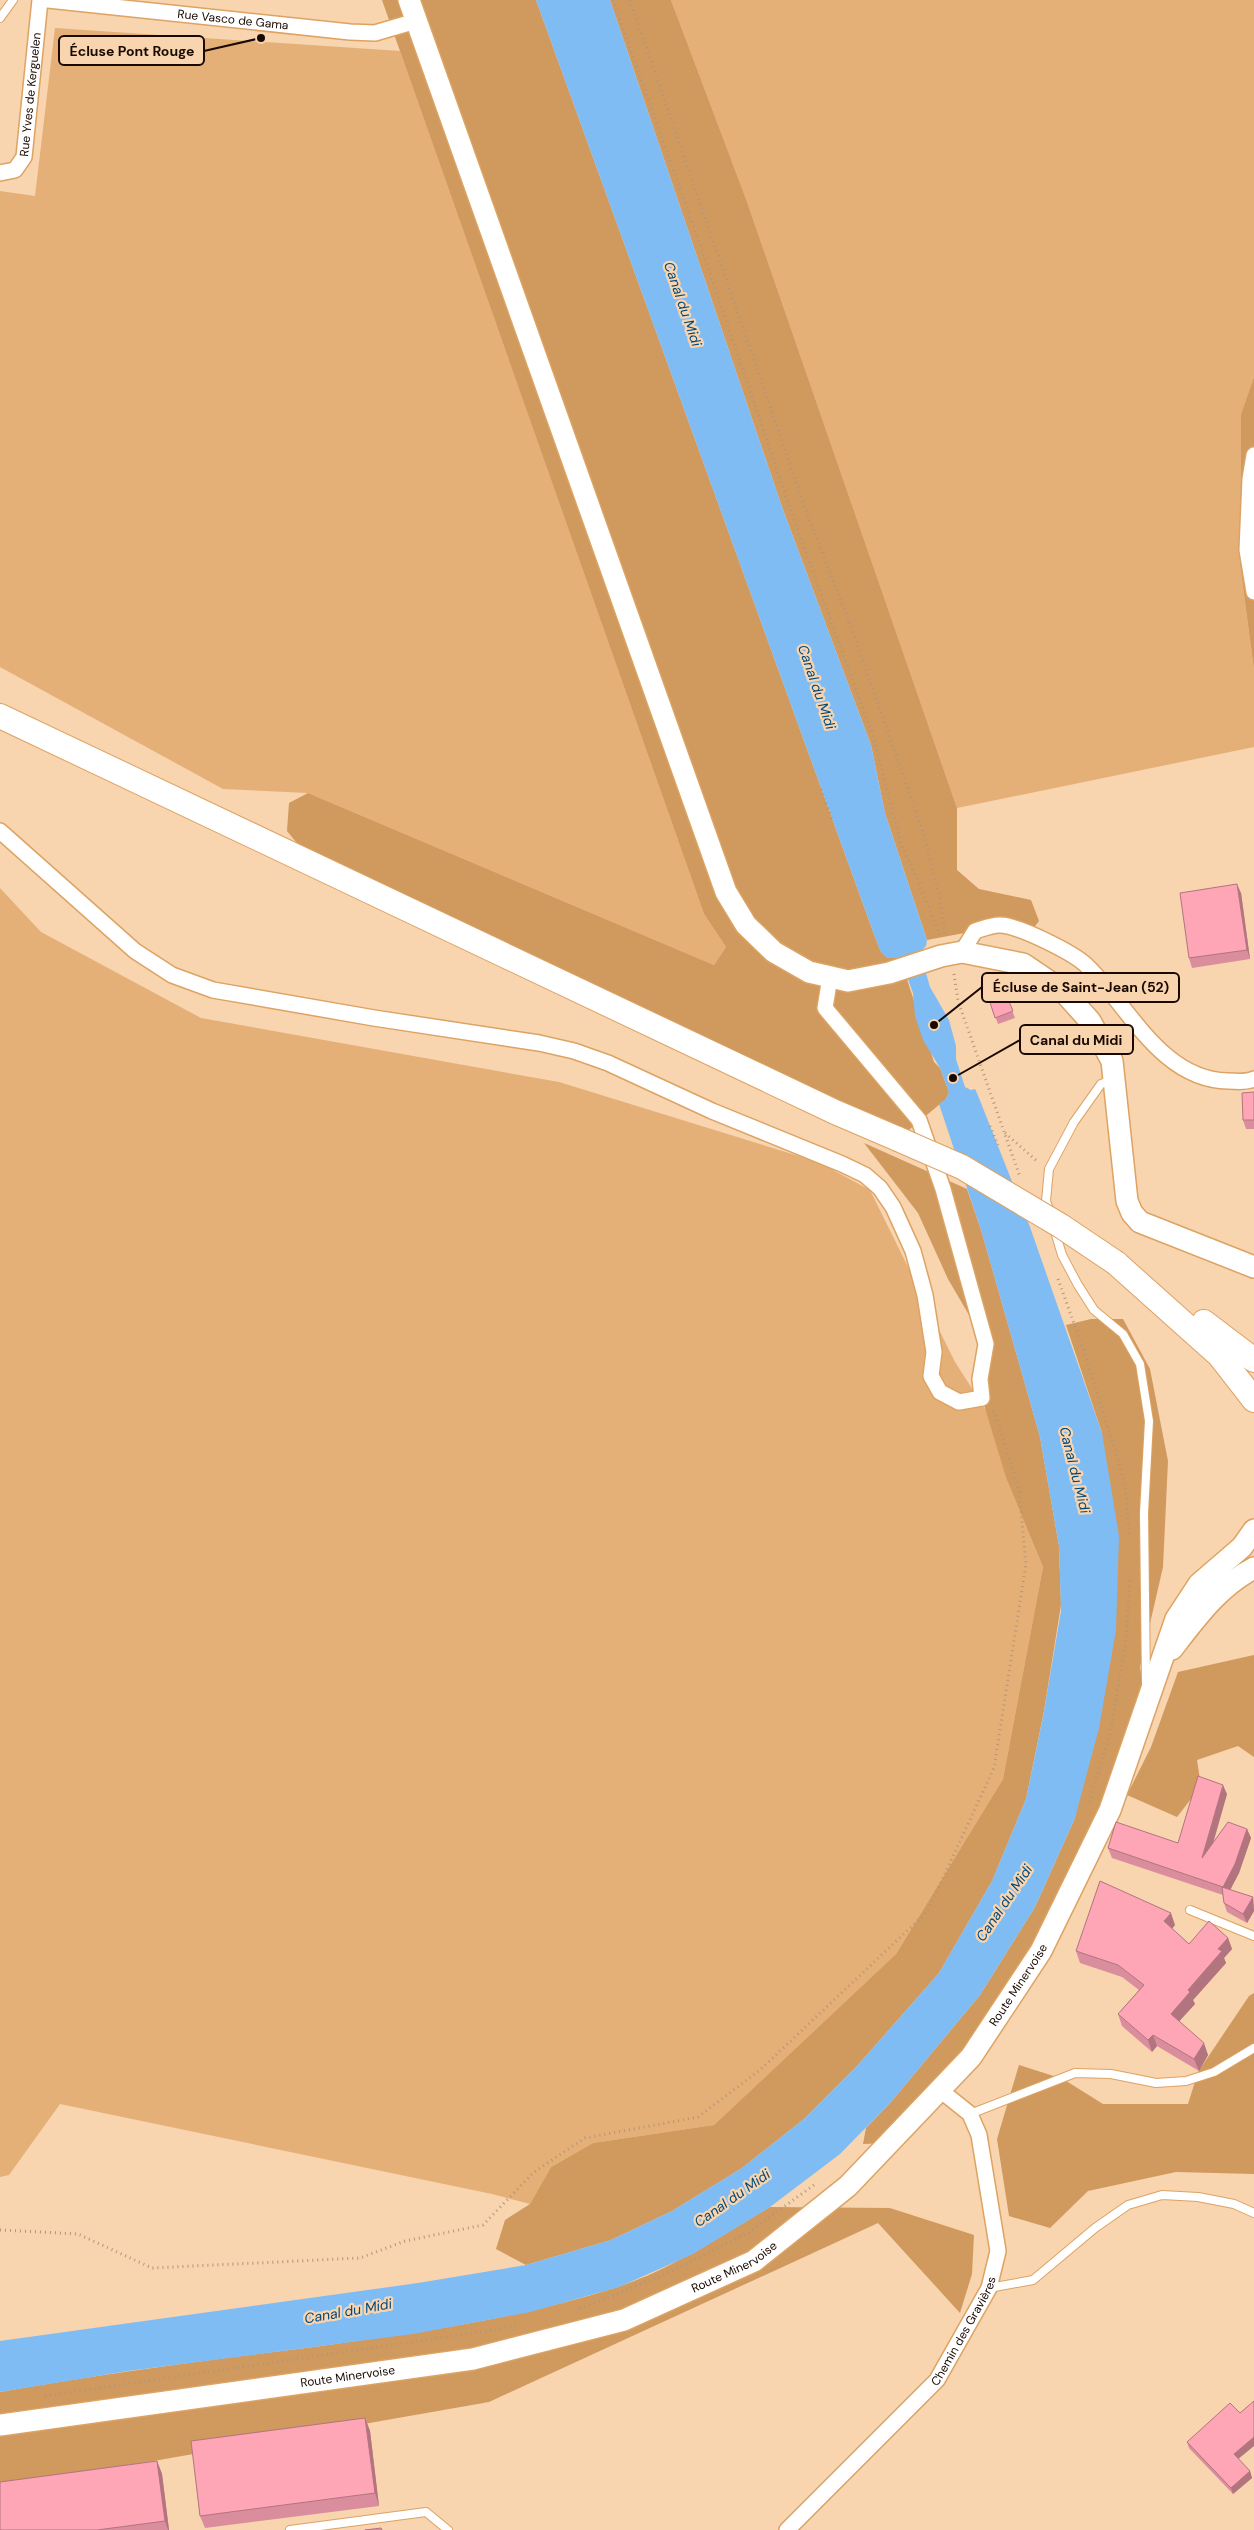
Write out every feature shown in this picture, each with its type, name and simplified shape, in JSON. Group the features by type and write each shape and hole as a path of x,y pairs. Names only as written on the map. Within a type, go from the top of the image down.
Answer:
{"main road":[{"path":"409,0 726,892 746,925 774,952 809,972 848,982 950,954 1023,964 1063,991 1090,1021 1112,1061 1127,1201 1132,1213 1140,1222 1254,1267"},
{"path":"0,716 835,1112 962,1167 1061,1226 1116,1263 1156,1296 1219,1355 1254,1400"},
{"path":"1156,1296 1197,1317 1254,1360"},
{"name":"Route Minervoise","path":"0,2425 473,2359 624,2320 754,2261 848,2186 971,2057 1041,1951 1110,1810 1176,1620 1199,1584 1242,1547 1254,1530"},
{"path":"1160,1666 1199,1614 1234,1578 1254,1568"}],"street":[{"name":"Rue Yves de Kerguelen","path":"0,173 15,170 24,157 40,0"},
{"name":"Rue Vasco de Gama","path":"48,0 350,32 375,33 416,22"},
{"path":"1254,455 1250,479 1247,550 1254,592"},
{"path":"0,831 136,951 172,975 213,990 538,1043 574,1051 608,1063 712,1111 842,1164 865,1176 880,1188 893,1207 913,1251 925,1295 934,1352 931,1376 940,1392 959,1402 982,1398 980,1379 986,1344 942,1189 919,1120 825,1008 830,977"},
{"path":"950,954 975,931 1000,924 1049,942 1084,964 1156,1046 1182,1068 1210,1081 1248,1082 1254,1079"},
{"name":"Chemin des Gravières","path":"787,2530 937,2380 989,2288 998,2251 979,2135 970,2114 940,2090"}],"lane":[{"path":"0,18 13,0"},
{"path":"1113,1080 1101,1084 1074,1122 1049,1169 1046,1201 1062,1256 1094,1310 1122,1334 1140,1364 1149,1421 1144,1513 1146,1705"},
{"path":"1190,1910 1254,1936"},
{"path":"970,2114 1075,2073 1111,2074 1156,2083 1186,2081 1214,2072 1254,2048"},
{"path":"989,2288 1033,2280 1095,2228 1128,2205 1162,2195 1198,2197 1234,2204 1254,2213"},
{"path":"290,2530 426,2512 448,2530"}],"path":[{"path":"613,0 791,511 874,738 902,847 950,954"},
{"path":"630,0 806,511 850,624 924,835 940,899 958,1001 1023,1184"},
{"path":"821,789 833,822"},
{"path":"990,1126 998,1145"},
{"path":"1005,1133 1025,1152 1049,1169"},
{"path":"1055,1271 1085,1354 1125,1483 1130,1539"},
{"path":"0,2230 78,2234 152,2268 360,2258 405,2241 483,2225 534,2172 585,2138 698,2117 760,2070 927,1912 994,1768 1026,1564 1019,1490 996,1416 982,1398"},
{"path":"1087,1809 1110,1734 1126,1639 1130,1575"},
{"path":"571,2311 670,2272 750,2232 821,2180"},
{"path":"38,2397 500,2329 526,2322"}],"shaded area":[{"path":"382,0 536,0 875,937 881,952 900,958 934,1062 940,1068 949,1092 946,1099 898,1139 315,865 287,831 289,803 308,793 714,965 726,947 704,914"},
{"path":"610,0 671,0 746,199 957,808 957,870 979,889 1031,900 1039,921 1029,934 975,931 927,940 885,813 871,745 782,507"},
{"path":"671,0 1254,0 1254,377 1241,414 1240,564 1254,670 1254,747 957,808 746,199"},
{"path":"55,28 400,51 704,914 726,947 714,965 308,793 223,789 0,667 0,191 35,196"},
{"path":"1254,377 1254,670 1240,564 1241,414"},
{"path":"0,888 41,932 201,1018 559,1082 818,1162 870,1190 955,1362 987,1412 1006,1478 1043,1567 1003,1779 896,1954 714,2125 593,2143 551,2167 530,2204 492,2194 60,2104 9,2175 0,2177"},
{"path":"864,1143 967,1189 982,1233 1040,1437 1059,1546 1061,1605 1044,1711 1026,1799 992,1881 939,1973 858,2065 804,2119 742,2168 672,2211 611,2240 526,2265 496,2249 505,2220 530,2204 551,2167 593,2143 714,2125 896,1954 1003,1779 1043,1567 1006,1478 982,1398 986,1344 948,1279 918,1213"},
{"path":"1091,1319 1123,1319 1150,1369 1168,1461 1163,1567 1140,1667 1146,1705 1110,1810 971,2057 889,2143 863,2144 866,2128 891,2102 980,1995 1035,1907 1075,1818 1102,1433 1066,1325"},
{"path":"1254,1655 1254,1757 1238,1746 1197,1760 1201,1786 1177,1817 1127,1795 1151,1747 1178,1672"},
{"path":"1254,1993 1254,2174 1176,2172 1088,2191 1050,2228 1009,2216 997,2139 1019,2065 1063,2079 1103,2104 1188,2104 1198,2072 1249,1996"},
{"path":"770,2207 890,2208 974,2235 972,2274 960,2313 878,2223 489,2402 0,2488 0,2392 145,2369 456,2326 537,2309 578,2299 638,2280 696,2251"}],"water":[{"path":"536,0 610,0 782,507 871,745 885,813 927,940 926,946 920,952 930,987 949,1020 956,1046 956,1059 965,1087 971,1090 975,1089 977,1093 1030,1227 1102,1433 1119,1536 1116,1630 1099,1728 1075,1818 1035,1907 980,1995 891,2102 840,2154 770,2207 693,2254 619,2287 530,2312 413,2334 128,2371 0,2392 0,2341 418,2283 526,2265 611,2240 672,2211 742,2168 804,2119 858,2065 939,1973 992,1881 1026,1799 1043,1717 1061,1611 1059,1546 1040,1437 982,1233 939,1104 946,1099 949,1092 940,1068 923,1040 915,1016 913,993 900,958 887,958 881,952 875,937"}],"building":[{"path":"1237,884 1247,950 1189,958 1180,893"},
{"path":"1003,987 1013,1011 995,1018 987,993"},
{"path":"1254,1092 1254,1120 1243,1120 1242,1093"},
{"path":"1198,1776 1223,1785 1202,1858 1228,1822 1247,1829 1235,1864 1223,1887 1108,1848 1116,1822 1178,1843"},
{"path":"1100,1881 1171,1913 1164,1921 1189,1944 1209,1921 1228,1938 1218,1949 1222,1951 1188,1990 1190,1992 1171,2014 1204,2043 1194,2059 1153,2035 1148,2040 1118,2014 1144,1985 1118,1965 1076,1951"},
{"path":"1222,1887 1253,1897 1243,1914 1224,1903"},
{"path":"1254,2401 1254,2437 1234,2454 1250,2471 1231,2488 1187,2442 1230,2403 1240,2413"},
{"path":"365,2418 375,2493 200,2516 191,2441"},
{"path":"157,2461 165,2521 97,2530 0,2530 0,2482"},
{"path":"381,2528 382,2530 365,2530"}],"place":[{"name":"Écluse Pont Rouge","path":"261,38"},
{"name":"Écluse de Saint-Jean (52)","path":"934,1025"},
{"name":"Canal du Midi","path":"953,1078"}]}
